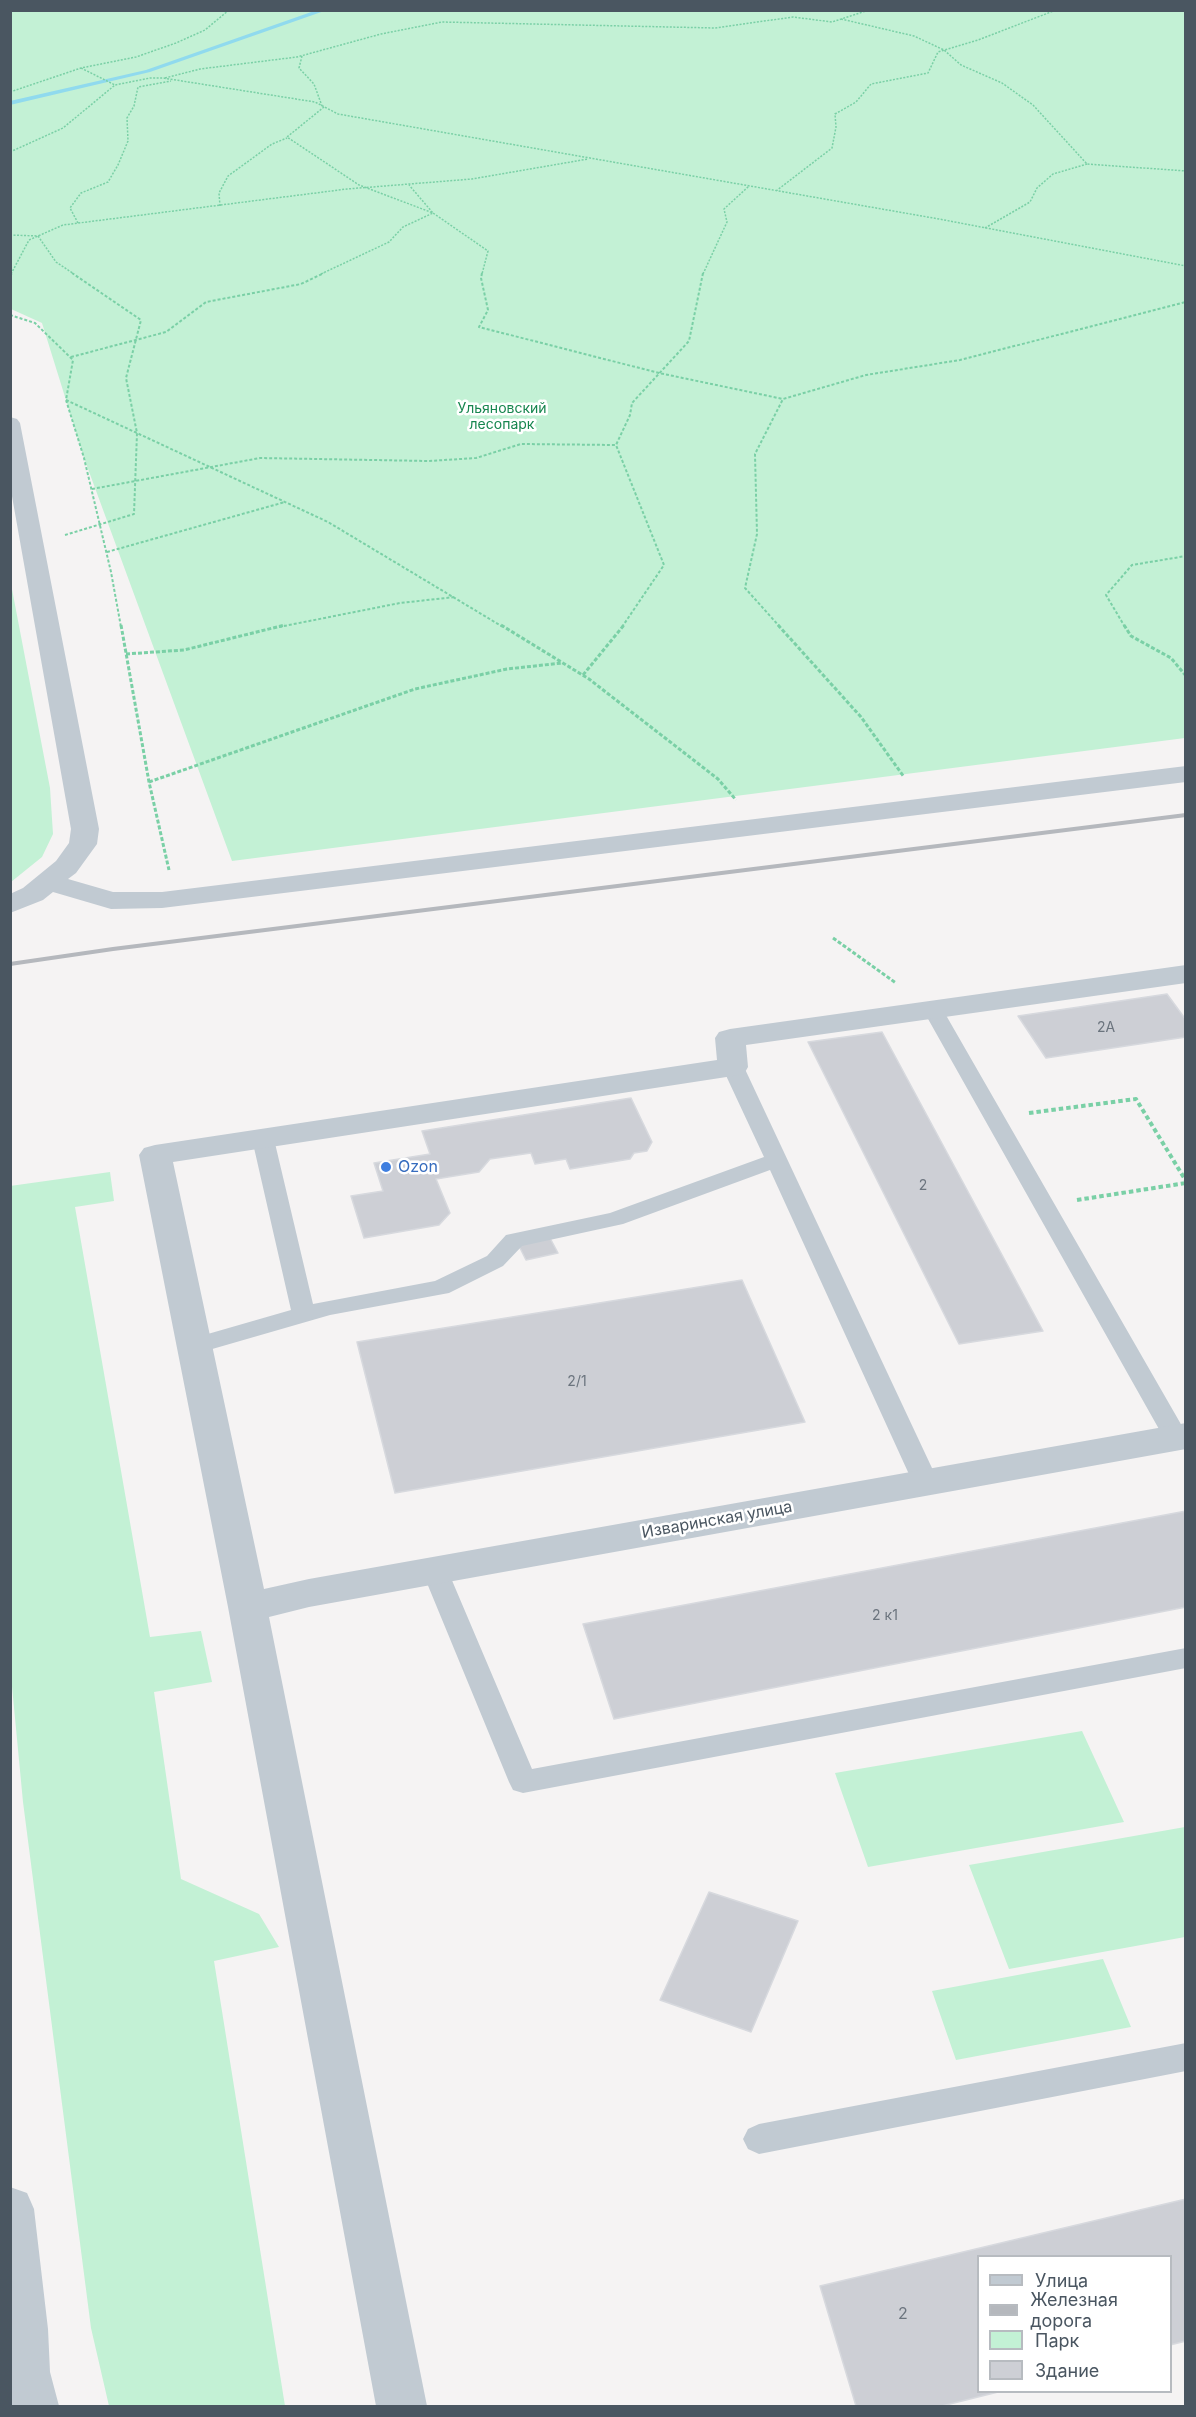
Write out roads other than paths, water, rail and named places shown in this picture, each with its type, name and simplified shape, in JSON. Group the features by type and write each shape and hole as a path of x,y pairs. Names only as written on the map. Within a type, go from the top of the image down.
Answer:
{"street":[{"path":"10,423 85,818 83,844 66,867 33,894 10,905"},
{"path":"49,882 111,901 138,902 1185,774"},
{"path":"401,2406 249,1606 155,1155 734,1067 730,1038 1185,974"},
{"name":"Изваринская улица","path":"249,1606 309,1593 1180,1437"},
{"path":"10,2209 23,2329 25,2372 34,2406"}],"lane":[{"path":"933,1010 1180,1437"},
{"path":"734,1067 926,1483"},
{"path":"263,1139 304,1314"},
{"path":"195,1346 329,1307 441,1288 495,1261 514,1240 615,1219 776,1160"},
{"path":"435,1571 523,1782 1185,1658"},
{"path":"759,2139 1185,2057"}],"waterway":[{"path":"10,103 148,71 324,10"}],"railway":[{"path":"10,964 113,949 1186,815"}],"place":[{"name":"Ozon","path":"386,1167"}],"park label":[{"name":"Ульяновский лесопарк","path":"502,418"}]}
